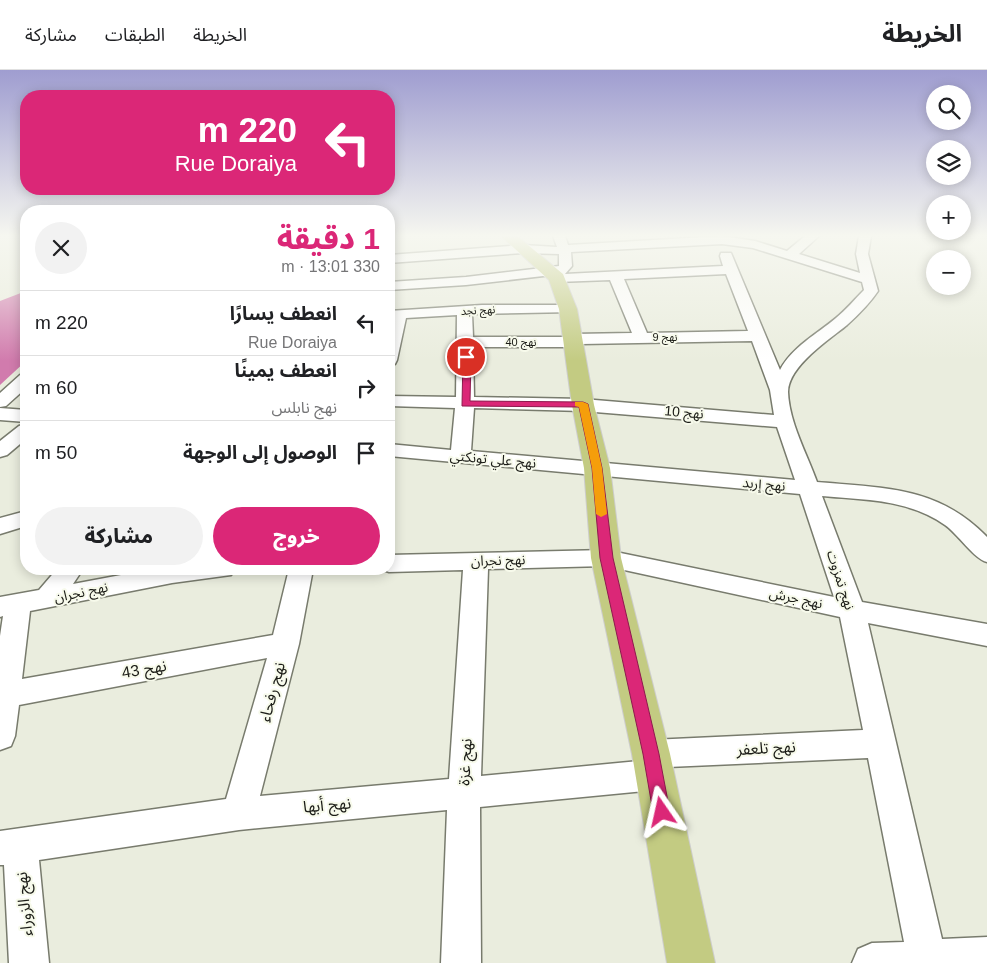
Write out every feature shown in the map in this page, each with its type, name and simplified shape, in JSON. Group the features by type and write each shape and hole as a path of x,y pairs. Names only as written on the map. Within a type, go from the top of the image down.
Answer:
{"main road":[{"path":"554,278 568,309 583,404 597,468 606,558 653,764 691,963"}],"street":[{"path":"395,285 509,278"},
{"path":"617,278 641,337"},
{"name":"نهج تمزوت","path":"733,278 779,390 785,422 852,610 927,962"},
{"path":"779,390 791,365 814,342 842,321 871,291 870,280 862,278"},
{"name":"نهج نجد","path":"395,315 465,310 568,309"},
{"path":"460,457 465,404 467,342 465,310"},
{"name":"نهج 9","path":"574,341 641,337 756,336"},
{"path":"676,337 681,353"},
{"name":"نهج 40","path":"467,342 574,341"},
{"path":"0,402 20,384"},
{"name":"نهج 10","path":"395,401 465,404 583,404 785,422"},
{"path":"0,414 20,416"},
{"path":"0,451 20,435"},
{"name":"نهج علي تونكتي","path":"395,451 597,468"},
{"name":"نهج إربد","path":"597,468 904,496 930,506 979,539 987,554"},
{"path":"0,526 20,521"},
{"name":"نهج نجران","path":"395,563 606,558"},
{"name":"نهج جرش","path":"606,558 852,610 987,635"},
{"name":"نهج غزة","path":"461,963 464,793 476,560"},
{"path":"45,600 66,575"},
{"name":"نهج نجران","path":"9,605 45,600 167,575"},
{"name":"نهج رفحاء","path":"239,814 285,644 301,575"},
{"path":"0,736 9,605"},
{"name":"نهج 43","path":"4,695 285,644"},
{"name":"نهج تلعفر","path":"653,764 881,743"},
{"name":"نهج أبها","path":"10,846 239,814 464,793 653,764"},
{"name":"نهج الزوراء","path":"10,846 29,963"},
{"path":"872,963 927,962 987,956"}],"shaded area":[{"path":"20,293 20,367 0,385 0,301"}],"slow traffic":[{"path":"578,404 583,404 597,468 601,514"}],"route":[{"path":"466,357 465,404 583,404 597,468 606,558 651,754 662,812"}]}
